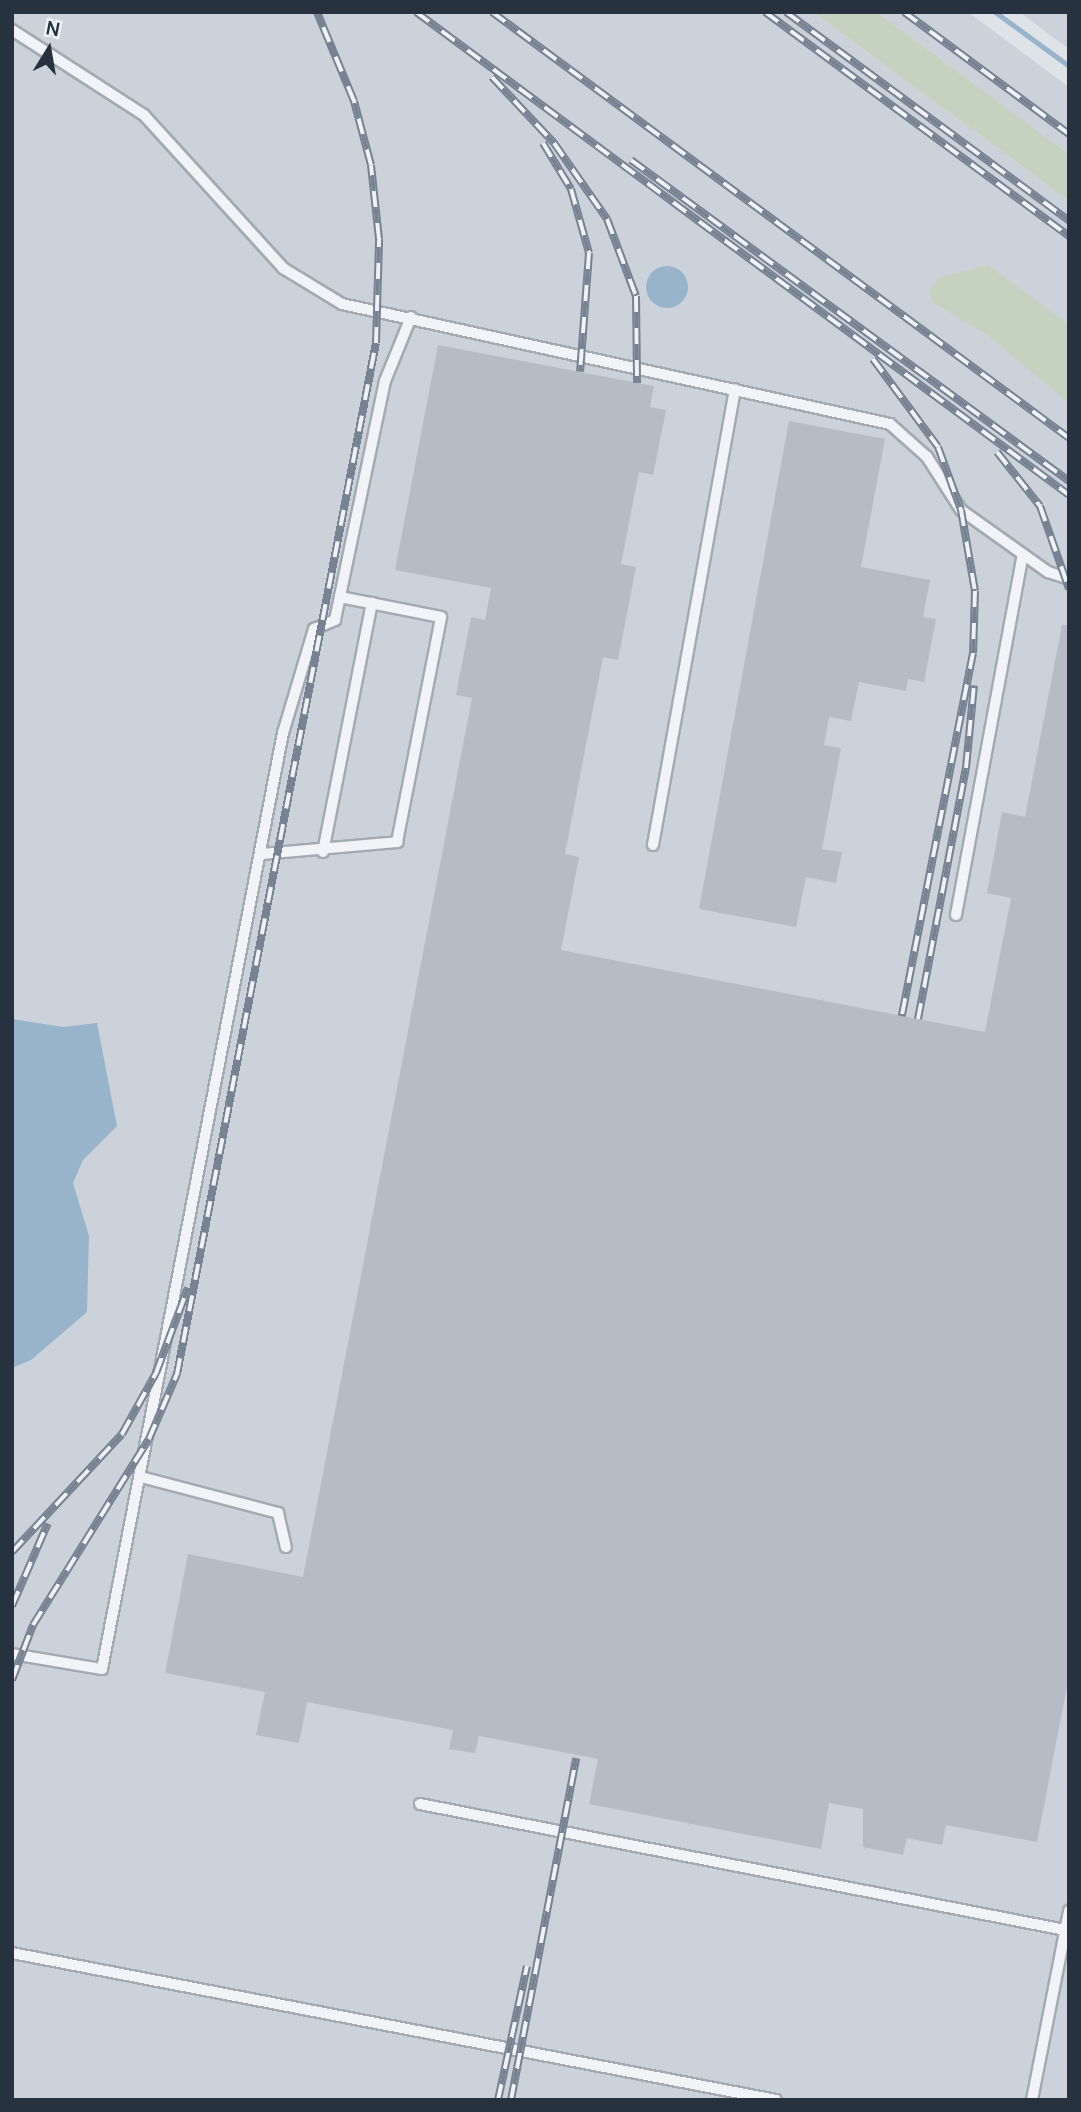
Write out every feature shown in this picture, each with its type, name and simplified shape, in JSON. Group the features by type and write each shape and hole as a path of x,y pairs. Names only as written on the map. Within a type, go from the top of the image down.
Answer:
{"lane":[{"path":"12,30 144,115 283,268 342,304 890,424 927,457 961,510 1023,555 1069,579"},
{"path":"12,1654 102,1669 283,733 314,629 335,620 385,382 411,317"},
{"path":"653,845 735,389"},
{"path":"956,915 1023,555"},
{"path":"261,854 323,852 397,842 441,617 340,597"},
{"path":"323,852 372,603"},
{"path":"141,1477 278,1513 286,1547"},
{"path":"420,1804 1065,1930"},
{"path":"1032,2100 1069,1911"},
{"path":"12,1953 747,2097 776,2100"}],"shaded area":[{"path":"13,12 813,12 1069,201 1069,2100 12,2100"},
{"path":"877,12 968,12 1069,87 1069,154"},
{"path":"1019,12 1069,12 1069,49"}],"green space":[{"path":"813,12 877,12 1069,154 1069,201"},
{"path":"988,265 1069,325 1069,403 986,334 934,303 929,290 940,277"}],"water":[{"path":"667,266 682,272 688,287 682,302 667,308 652,302 646,287 652,272"},
{"path":"12,1019 63,1027 97,1023 117,1126 83,1160 73,1183 89,1236 87,1312 31,1360 12,1368"}],"building":[{"path":"438,345 654,386 650,407 666,410 653,475 639,472 621,564 636,567 618,660 603,657 565,854 579,857 561,950 985,1032 1011,898 987,893 1002,812 1025,817 1062,625 1069,625 1069,1676 1037,1842 946,1825 942,1845 907,1838 903,1855 863,1847 863,1809 829,1803 821,1849 589,1804 598,1759 479,1736 475,1753 449,1749 453,1730 307,1702 299,1743 256,1735 265,1692 165,1673 188,1554 303,1577 472,698 456,695 471,617 485,620 491,588 395,570"},
{"path":"789,421 885,439 861,567 930,580 923,617 936,619 924,682 908,679 906,691 859,682 851,721 829,717 824,745 841,748 822,849 842,852 836,883 806,877 796,927 699,909"}],"waterway":[{"path":"995,12 1069,66"}],"railway":[{"path":"12,1680 33,1625 149,1439 177,1374 376,343 379,239 371,165 354,101 317,12"},
{"path":"416,12 1069,495"},
{"path":"492,12 1069,438"},
{"path":"765,12 1069,236"},
{"path":"786,12 1069,221"},
{"path":"904,12 1069,134"},
{"path":"492,77 554,143 607,219 636,296 637,383"},
{"path":"543,143 571,189 589,253 580,372"},
{"path":"631,160 1069,481"},
{"path":"873,359 938,447 961,510 975,591 973,653 902,1016"},
{"path":"997,452 1040,506 1069,589"},
{"path":"918,1019 966,768 974,685"},
{"path":"12,1552 122,1434 156,1373 188,1288"},
{"path":"12,1606 48,1523"},
{"path":"511,2100 576,1758"},
{"path":"498,2100 527,1966"}]}
